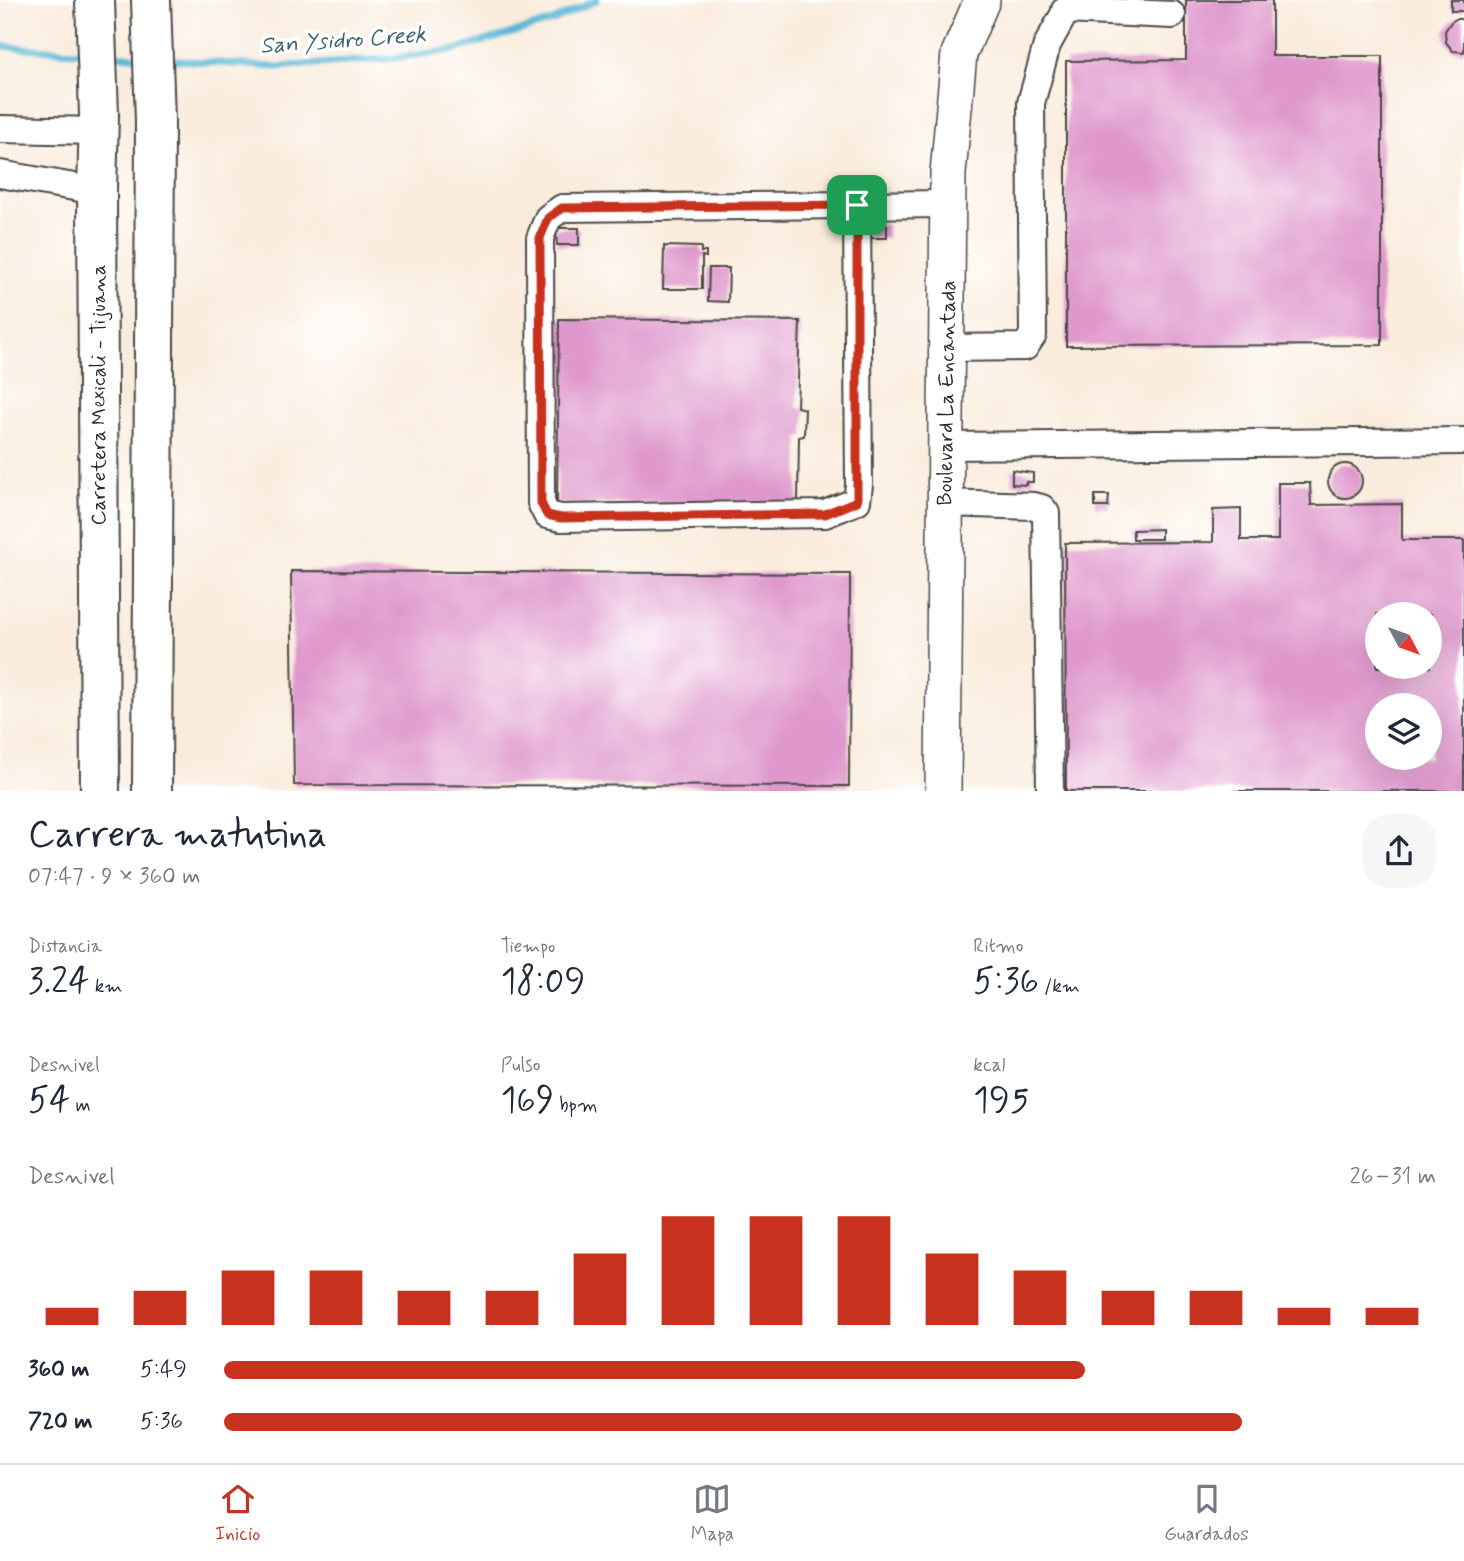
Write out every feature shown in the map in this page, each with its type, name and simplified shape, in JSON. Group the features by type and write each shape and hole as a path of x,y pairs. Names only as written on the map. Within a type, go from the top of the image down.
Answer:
{"highway":[{"path":"151,10 155,121 152,791"},
{"name":"Carretera Mexicali - Tijuana","path":"94,12 98,123 100,791"}],"main road":[{"name":"Boulevard La Encantada","path":"943,791 948,173 959,54 982,0"}],"street":[{"path":"947,348 1025,347 1032,335 1031,103 1047,45 1069,5 1172,15"},
{"path":"0,130 98,123"},
{"path":"0,174 97,191"},
{"path":"857,205 857,501 825,514 561,518 547,515 541,503 540,238 548,218 562,208 948,204"},
{"path":"946,446 1464,441"},
{"path":"945,503 1034,506 1046,513 1051,791"}],"building":[{"path":"1186,0 1272,0 1272,56 1382,56 1382,345 1066,346 1066,61 1186,60"},
{"path":"1451,0 1464,0 1464,11 1451,11"},
{"path":"1456,19 1464,19 1464,52 1453,51 1446,42 1445,31"},
{"path":"870,224 887,225 887,238 869,238"},
{"path":"556,228 579,228 579,245 557,245"},
{"path":"664,246 701,247 701,252 706,252 706,257 702,256 702,289 663,289"},
{"path":"709,268 729,268 728,302 708,301"},
{"path":"559,319 800,321 797,407 805,409 804,436 799,437 798,503 557,504"},
{"path":"1345,464 1357,469 1362,481 1357,493 1345,498 1333,493 1328,481 1333,469"},
{"path":"1012,470 1033,473 1033,482 1026,482 1026,485 1012,484"},
{"path":"1278,483 1310,483 1311,505 1402,504 1402,540 1464,540 1464,791 1066,791 1065,543 1213,542 1213,510 1241,509 1241,540 1278,540"},
{"path":"1095,495 1109,495 1108,507 1095,507"},
{"path":"1161,529 1161,539 1133,539 1133,530"},
{"path":"291,571 850,574 849,786 294,785"}],"waterway":[{"name":"San Ysidro Creek","path":"165,59 275,67 387,59 454,50 553,21 597,0"},
{"name":"San Ysidro Creek","path":"0,46 86,53"},
{"name":"San Ysidro Creek","path":"109,55 142,57"}],"route":[{"path":"857,205 857,501 825,514 561,518 547,515 541,503 540,238 548,218 562,208 857,205"}]}
